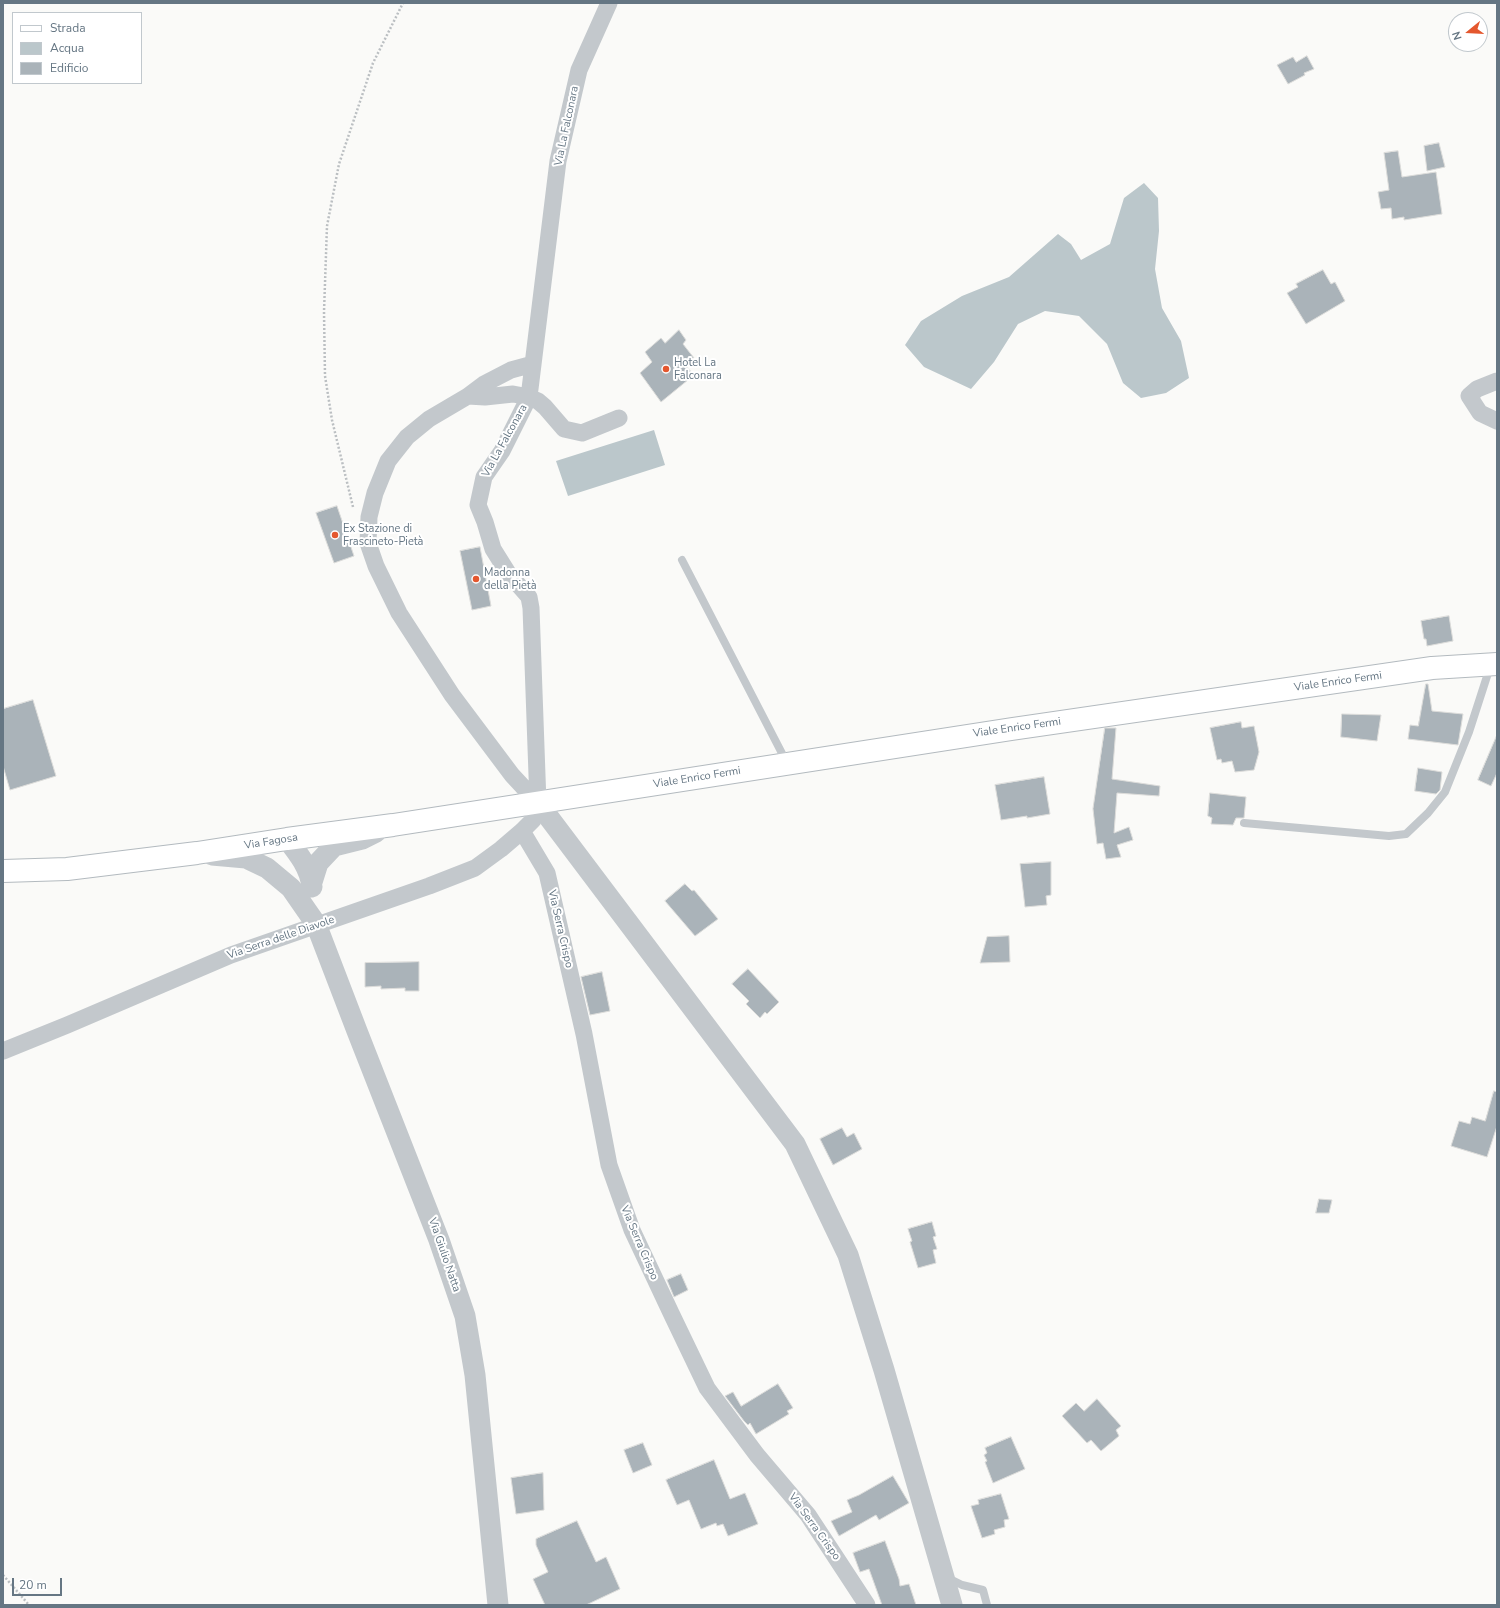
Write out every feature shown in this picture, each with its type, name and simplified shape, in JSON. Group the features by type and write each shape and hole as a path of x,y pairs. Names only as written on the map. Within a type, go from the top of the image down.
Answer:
{"main road":[{"name":"Viale Enrico Fermi","path":"538,803 1012,729 1432,668 1494,664"},
{"name":"Via Fagosa","path":"3,871 67,869 197,853 538,803"}],"street":[{"name":"Via La Falconara","path":"538,803 531,608 529,597 508,573 493,548 478,504 484,477 502,452 529,397 558,161 579,70 609,3"},
{"path":"533,364 511,370 484,384 468,396 429,419 407,437 388,462 375,493 369,517 368,543 376,566 399,613 452,695 512,775 538,803 795,1144 848,1255 884,1370 952,1605"},
{"path":"1497,381 1477,389 1469,396 1480,413 1497,421"},
{"path":"468,396 485,397 513,394 529,397 546,407 564,429 582,432 619,418"},
{"name":"Via Serra delle Diavole","path":"3,1051 231,955 316,924 429,886 475,868 501,849 533,820 538,803"},
{"path":"312,882 318,863 334,846 362,839 393,825"},
{"name":"Via Serra Crispo","path":"522,831 547,873 584,1034 609,1165 632,1230 670,1314 707,1388 757,1455 808,1515 868,1605"},
{"path":"287,839 303,859 312,882 316,924"},
{"path":"287,839 284,862 291,888"},
{"path":"197,853 246,858 268,868 291,888 316,924"},
{"name":"Via Giulio Natta","path":"316,924 359,1038 439,1240 465,1316 476,1376 498,1605"}],"lane":[{"path":"682,560 787,764"},
{"path":"1244,823 1389,836 1406,834 1428,813 1445,792 1494,664"},
{"path":"944,1576 962,1585 983,1590 987,1605"}],"path":[{"path":"354,509 332,420 325,376 324,312 327,226 339,164 371,70 403,3"},
{"path":"3,1575 29,1605"}],"water":[{"path":"1144,183 1158,198 1159,231 1155,269 1162,308 1181,341 1189,378 1166,393 1141,398 1123,383 1107,344 1079,316 1045,311 1018,324 994,362 971,389 924,367 905,345 921,321 962,296 1009,277 1058,234 1071,244 1081,260 1110,244 1124,198"},
{"path":"654,430 665,465 568,496 556,461"}],"building":[{"path":"1307,56 1314,69 1304,73 1305,75 1288,84 1277,65 1293,57 1296,62"},
{"path":"1439,143 1445,167 1427,171 1424,146"},
{"path":"1398,151 1402,177 1436,172 1442,214 1404,220 1404,217 1392,219 1391,208 1381,209 1378,192 1389,190 1384,153"},
{"path":"1323,270 1331,284 1335,282 1345,301 1306,324 1287,293 1298,287 1296,284"},
{"name":"Hotel La Falconara","path":"679,330 686,340 683,344 694,358 685,365 694,375 661,402 640,373 652,362 645,352 661,338 665,343"},
{"name":"Ex Stazione di Frascineto-Pietà","path":"337,506 354,556 334,563 316,513"},
{"name":"Madonna della Pietà","path":"480,547 491,606 472,610 460,551"},
{"path":"1449,616 1453,641 1427,646 1426,639 1424,639 1421,621"},
{"path":"1426,684 1428,684 1432,711 1463,714 1458,745 1408,739 1410,725 1418,726"},
{"path":"33,700 56,776 10,790 3,766 3,709"},
{"path":"1342,714 1381,715 1377,741 1341,737"},
{"path":"1241,722 1242,728 1254,726 1259,752 1254,770 1235,772 1232,761 1222,763 1221,759 1217,760 1210,728"},
{"path":"1105,728 1116,728 1112,779 1160,786 1159,796 1117,793 1114,833 1129,827 1133,840 1117,845 1121,857 1106,859 1103,843 1097,844 1093,809"},
{"path":"1497,735 1497,773 1491,786 1478,780"},
{"path":"1418,768 1442,772 1440,790 1436,794 1415,791"},
{"path":"1044,777 1050,814 1001,820 995,785"},
{"path":"1210,793 1246,797 1244,818 1236,818 1233,825 1211,824 1212,818 1208,816"},
{"path":"1051,862 1051,895 1046,896 1047,905 1025,907 1020,864"},
{"path":"685,884 692,891 694,890 718,919 695,936 665,901"},
{"path":"1009,936 1010,962 980,963 987,937"},
{"path":"419,962 419,991 405,991 405,988 381,989 381,986 365,987 365,963"},
{"path":"748,969 779,1002 767,1014 765,1012 760,1018 746,1004 749,1001 732,984"},
{"path":"602,972 610,1011 590,1015 581,977"},
{"path":"1494,1091 1497,1092 1497,1126 1487,1157 1451,1146 1459,1121 1470,1124 1472,1117 1485,1121"},
{"path":"842,1128 847,1137 854,1133 862,1149 833,1165 820,1139"},
{"path":"1319,1199 1332,1200 1329,1213 1316,1213"},
{"path":"932,1222 936,1236 933,1237 937,1249 933,1250 936,1263 918,1268 910,1242 912,1241 908,1229"},
{"path":"681,1274 688,1290 674,1297 667,1280"},
{"path":"778,1384 793,1408 787,1411 789,1414 756,1434 750,1423 748,1425 744,1421 725,1396 733,1392 741,1406"},
{"path":"1097,1399 1121,1426 1116,1430 1119,1436 1101,1451 1091,1440 1087,1443 1062,1416 1076,1403 1084,1411"},
{"path":"1011,1437 1025,1469 993,1483 985,1462 987,1461 984,1455 987,1453 985,1448"},
{"path":"643,1443 652,1465 633,1473 624,1450"},
{"path":"714,1460 730,1499 745,1493 758,1524 728,1536 723,1524 717,1526 716,1523 701,1529 689,1500 677,1505 666,1480"},
{"path":"543,1473 544,1510 516,1514 511,1478"},
{"path":"893,1476 909,1503 879,1520 876,1515 839,1536 831,1521 852,1512 847,1500"},
{"path":"1001,1494 1009,1519 1004,1520 1005,1527 994,1530 995,1534 982,1538 971,1506 979,1504 978,1500"},
{"path":"577,1521 596,1562 606,1557 620,1589 586,1605 545,1605 533,1579 548,1572 536,1545 536,1539"},
{"path":"885,1541 899,1579 900,1586 909,1584 916,1605 882,1605 869,1569 860,1572 853,1553"}],"place":[{"name":"Hotel La Falconara","path":"666,369"},
{"name":"Ex Stazione di Frascineto-Pietà","path":"335,535"},
{"name":"Madonna della Pietà","path":"476,579"}]}
